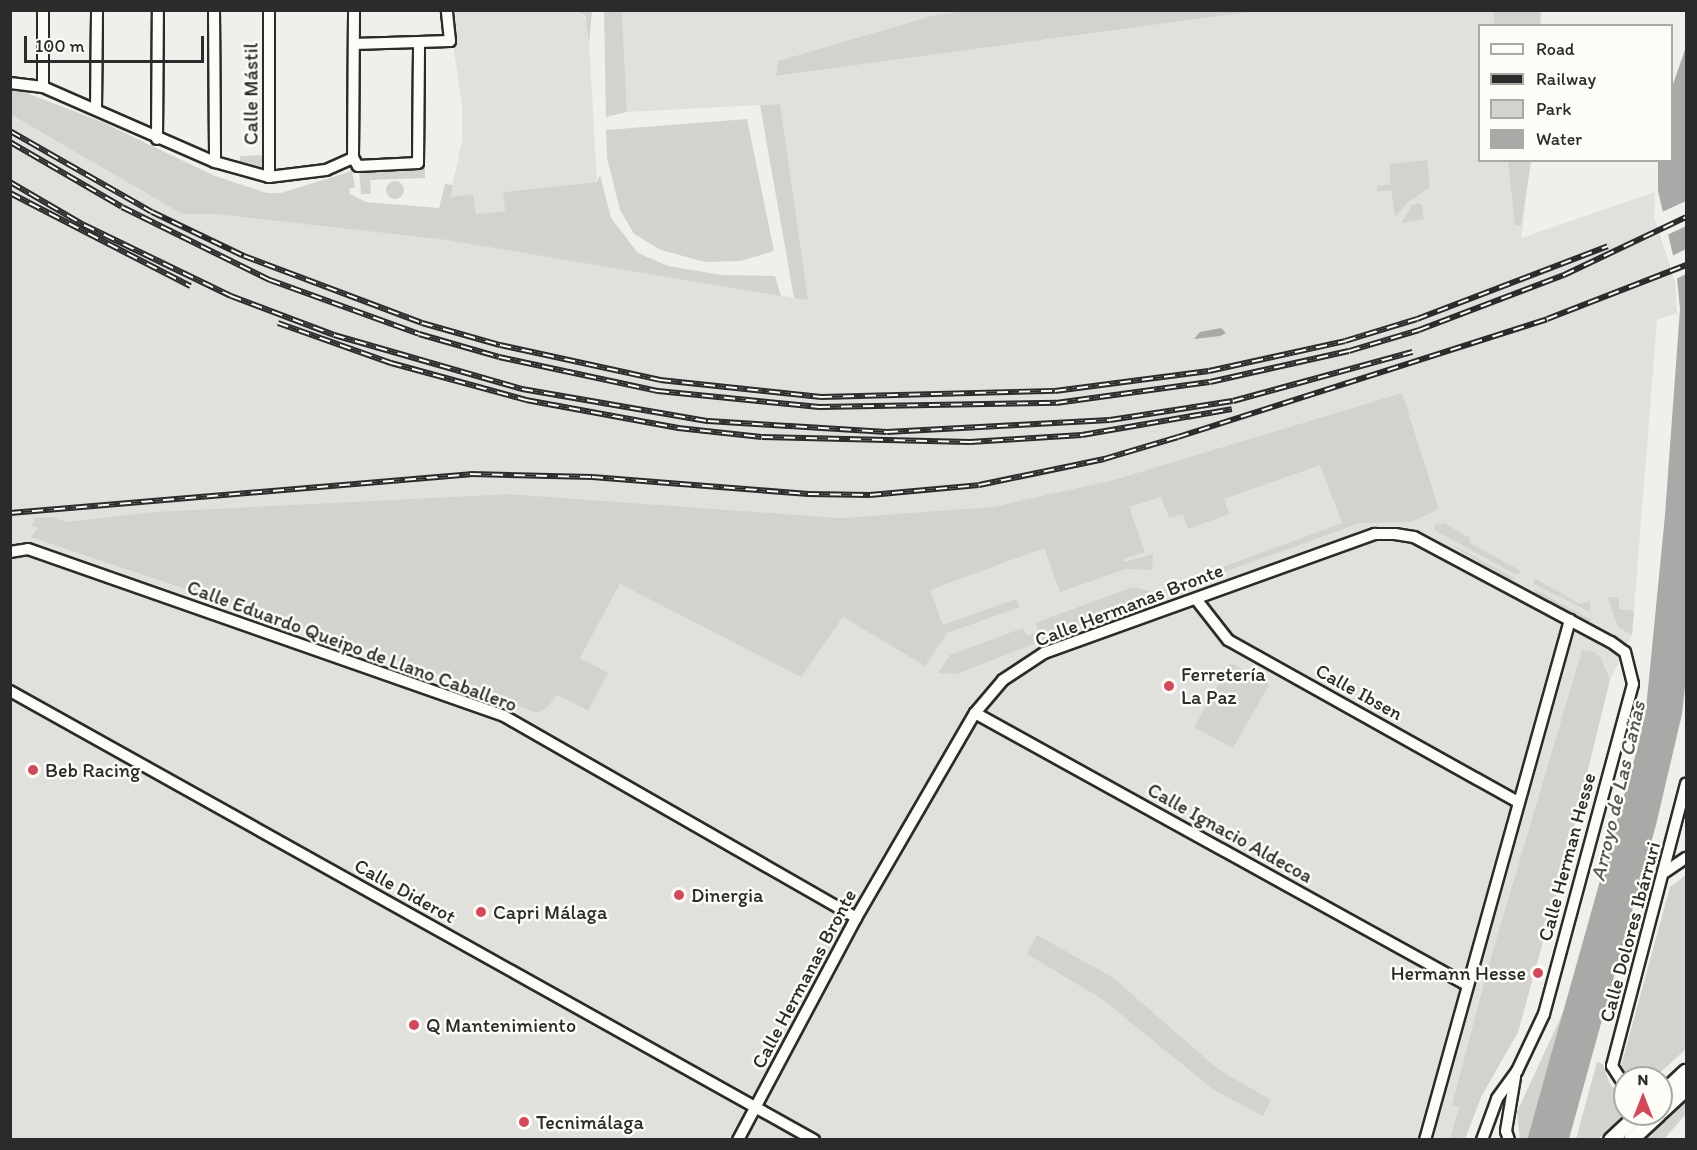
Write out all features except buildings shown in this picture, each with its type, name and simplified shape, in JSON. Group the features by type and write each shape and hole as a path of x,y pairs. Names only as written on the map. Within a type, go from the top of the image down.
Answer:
{"main road":[{"path":"1673,1084 1686,1072"},
{"path":"1673,1101 1686,1089"},
{"path":"1611,1140 1626,1126"},
{"path":"1630,1140 1646,1126"}],"street":[{"path":"43,10 43,87"},
{"path":"96,109 97,10"},
{"path":"158,10 158,140"},
{"path":"214,10 214,162"},
{"name":"Calle Mástil","path":"269,10 269,177"},
{"path":"354,10 353,159 358,166 418,163 419,42"},
{"path":"354,44 450,41 447,10"},
{"path":"10,83 43,87 96,109 158,140 214,162 269,177 326,170 353,159"},
{"name":"Calle Hermanas Bronte","path":"738,1140 856,918 975,713 1003,680 1044,653 1376,534 1395,534 1414,537 1625,652 1632,684"},
{"name":"Calle Eduardo Queipo de Llano Caballero","path":"10,552 28,549 504,716 856,918"},
{"name":"Calle Ibsen","path":"1196,599 1228,639 1518,801"},
{"path":"1425,1140 1570,621"},
{"name":"Calle Herman Hesse","path":"1482,1140 1497,1099 1516,1071 1544,1014 1632,684"},
{"name":"Calle Diderot","path":"10,691 814,1140"},
{"name":"Calle Ignacio Aldecoa","path":"975,713 1467,985"},
{"name":"Calle Dolores Ibárruri","path":"1613,1068 1686,784"},
{"path":"1665,872 1686,858"},
{"name":"Calle Herman Hesse","path":"1509,1140 1506,1131 1516,1071"}],"shaded area":[{"path":"578,10 588,22 597,182 503,192 505,211 476,214 450,197 462,140 462,104 448,11"},
{"path":"622,11 972,11 931,16 778,61 777,76 1257,11 1541,11 1540,24 1478,24 1478,162 1531,162 1521,238 1655,192 1654,217 1675,281 1677,313 1657,320 1632,635 1610,680 1518,1032 1481,1097 1465,1139 11,1139 10,115 182,214 214,214 446,240 807,300 780,104 627,112","holes":["509,494 841,518 990,508 843,617 801,676 620,584 580,658 587,711 557,695 547,708 536,713 423,669 31,536 54,517 66,522 151,512"]}],"green space":[{"path":"972,10 1257,11 776,76 778,61 931,16"},
{"path":"578,11 592,11 589,44 586,17"},
{"path":"604,11 622,11 627,112 606,117"},
{"path":"1493,11 1541,11 1540,24 1495,24"},
{"path":"11,87 102,122 215,176 267,193 281,193 352,171 355,187 349,189 350,194 366,202 439,208 445,184 453,185 451,197 473,194 476,214 505,211 503,192 597,182 600,175 611,218 638,253 668,266 722,275 775,276 781,296 446,240 214,214 182,214 11,115"},
{"path":"780,104 808,300 794,298 760,105"},
{"path":"747,119 774,251 741,261 705,262 661,250 634,234 620,210 607,158 606,130"},
{"path":"263,155 263,167 240,161 240,156"},
{"path":"1427,160 1430,187 1408,202 1395,217 1391,190 1377,192 1377,186 1390,184 1390,164"},
{"path":"1508,162 1531,162 1521,225 1515,225"},
{"path":"425,168 425,178 370,180 371,194 361,194 359,171"},
{"path":"395,181 401,184 404,190 401,196 395,199 389,196 386,190 389,184"},
{"path":"1418,203 1422,205 1424,219 1401,223 1412,205"},
{"path":"1402,393 1439,509 1411,522 1360,523 1163,594 1163,589 1342,523 1320,465 1224,499 1229,514 1188,529 1183,514 1169,518 1161,497 1129,507 1145,552 1123,559 1124,562 1153,554 1152,570 1126,569 1060,592 1044,548 930,590 943,625 1016,599 1020,607 947,633 925,666 843,617 801,677 620,584 580,658 608,673 588,711 557,695 547,708 536,713 423,669 31,537 38,528 32,526 35,518 54,517 66,522 151,512 509,494 841,518 993,507 1114,480"},
{"path":"1444,523 1470,538 1470,543 1521,571 1517,575 1434,530 1435,525"},
{"path":"1432,534 1514,578 1511,580"},
{"path":"1534,578 1580,604 1590,601 1590,612 1534,584"},
{"path":"1133,587 1150,591 1151,598 957,674 938,673 950,655 1023,628 1027,636 1038,631 1035,623"},
{"path":"1534,589 1592,620 1587,623 1535,594"},
{"path":"1608,597 1619,597 1619,609 1634,611 1632,635 1618,627"},
{"path":"1582,650 1595,652 1601,658 1610,680 1566,859 1518,1032 1481,1097 1465,1139 1450,1139 1459,1107 1452,1105 1490,961"},
{"path":"1231,663 1269,685 1233,748 1194,727"},
{"path":"1686,875 1686,1049 1667,1066 1621,1066 1670,887"},
{"path":"1037,935 1112,977 1219,1070 1271,1100 1263,1116 1214,1090 1102,999 1027,954"},
{"path":"1566,1006 1527,1139 1520,1139 1517,1112"},
{"path":"1597,1062 1603,1064 1613,1088 1613,1125 1598,1139 1576,1139"},
{"path":"1686,1101 1686,1114 1664,1139 1644,1139 1658,1126 1673,1126 1673,1113"}],"water":[{"path":"1686,47 1686,678 1682,714 1656,825 1569,1139 1527,1140 1638,746 1646,709 1665,515 1680,309 1676,268 1658,191 1658,162 1673,162 1673,84"},
{"path":"1221,328 1226,333 1220,336 1194,339 1200,332"}],"pier":[{"path":"1686,201 1686,226 1665,236 1660,213"},
{"path":"1686,249 1686,274 1674,280 1670,257"}],"railway":[{"path":"10,131 152,212 244,256 422,323 500,345 660,380 821,397 1055,391 1209,371 1345,341 1417,319 1608,246"},
{"path":"10,142 122,207 270,280 419,334 499,357 658,391 819,407 1056,403 1210,382 1349,351 1419,330 1564,275 1686,217"},
{"path":"10,182 84,225 231,296 334,335 522,389 708,421 887,432 1110,420 1233,401 1412,352"},
{"path":"10,193 190,286"},
{"path":"10,513 470,474 592,477 808,494 870,495 979,485 1104,459 1178,437 1547,319 1686,265"},
{"path":"278,323 391,363 526,400 678,428 762,437 970,442 1082,435 1232,409"}],"place":[{"name":"Ferretería La Paz","path":"1169,686"},
{"name":"Beb Racing","path":"33,770"},
{"name":"Dinergia","path":"679,895"},
{"name":"Capri Málaga","path":"481,912"},
{"name":"Hermann Hesse","path":"1538,973"},
{"name":"Q Mantenimiento","path":"414,1025"},
{"name":"Tecnimálaga","path":"524,1122"}],"water label":[{"name":"Arroyo de Las Cañas","path":"1618,791"}]}
